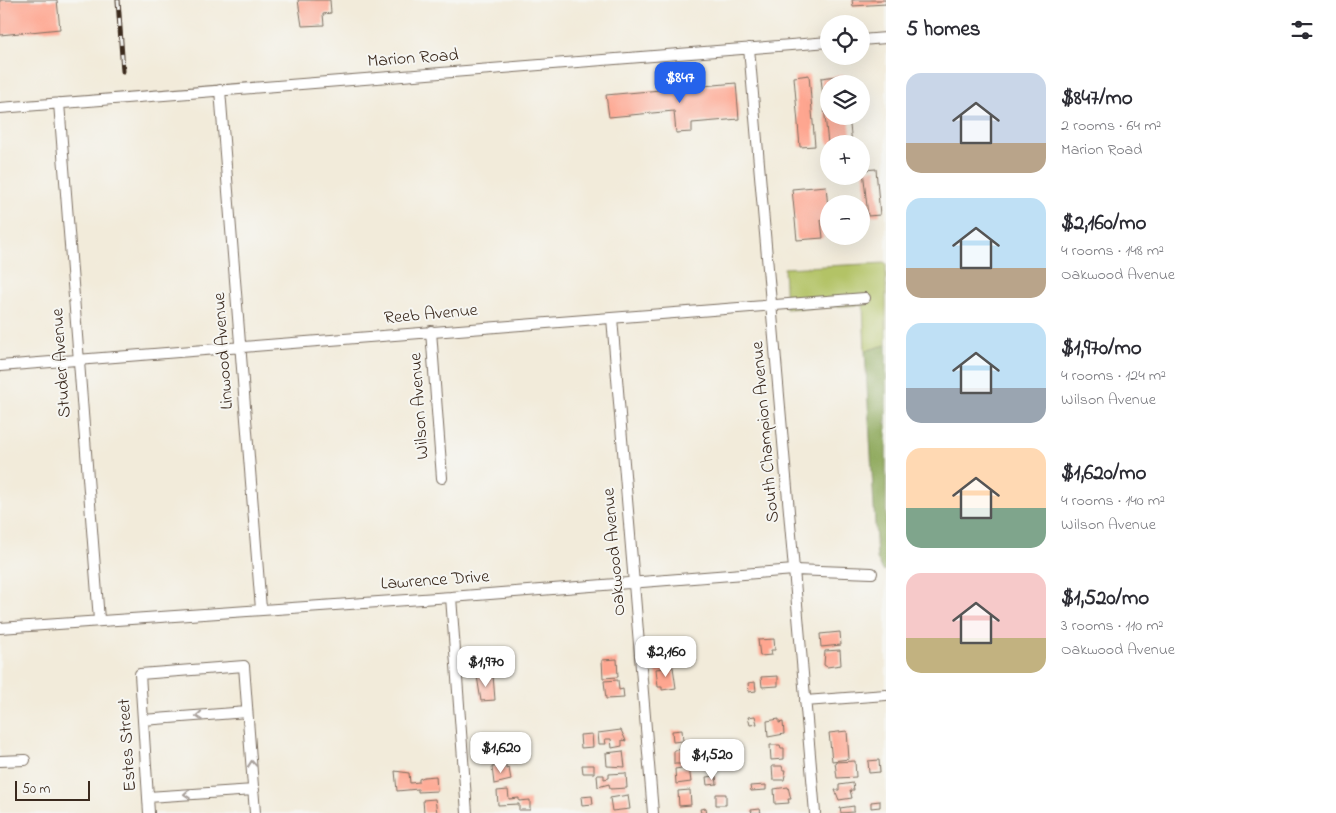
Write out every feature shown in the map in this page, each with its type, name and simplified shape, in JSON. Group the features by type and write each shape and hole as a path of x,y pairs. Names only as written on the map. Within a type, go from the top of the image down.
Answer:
{"street":[{"path":"870,39 886,38"},
{"name":"Marion Road","path":"0,108 820,43"},
{"name":"South Champion Avenue","path":"749,48 815,813"},
{"name":"Linwood Avenue","path":"220,90 261,609"},
{"name":"Studer Avenue","path":"59,103 98,620"},
{"name":"Reeb Avenue","path":"0,366 431,331 771,307 865,298"},
{"name":"Oakwood Avenue","path":"612,318 653,813"},
{"name":"Wilson Avenue","path":"431,331 442,478"},
{"name":"Lawrence Drive","path":"0,628 451,597 794,570 872,573"},
{"path":"451,597 467,813"},
{"name":"Estes Street","path":"149,813 140,674 244,666 247,712"},
{"path":"804,701 886,695"},
{"path":"143,720 247,712 256,813"},
{"path":"0,761 25,760"},
{"path":"148,797 254,790"}],"green space":[{"path":"886,263 886,345 865,351 863,305 786,309 784,268"},
{"path":"886,345 886,570 883,571 877,559 865,351"}],"building":[{"path":"0,0 57,0 60,29 0,35"},
{"path":"298,0 330,0 331,13 323,14 324,25 302,26"},
{"path":"852,0 886,0 886,4 853,6"},
{"path":"809,75 815,146 800,147 794,77"},
{"path":"736,83 739,119 692,123 692,132 676,133 674,111 609,117 606,95"},
{"path":"826,125 850,125 851,135 827,135"},
{"path":"870,169 876,169 880,215 870,216 870,195 866,195 865,185 870,185"},
{"path":"826,186 827,195 820,195 820,238 797,240 792,189"},
{"path":"840,632 841,645 821,647 820,634"},
{"path":"774,639 775,650 771,650 772,655 760,656 758,640"},
{"path":"840,650 841,665 827,667 824,665 825,651"},
{"path":"617,659 618,677 603,678 602,660"},
{"path":"673,667 676,688 662,690 662,687 658,687 656,669"},
{"path":"493,675 495,700 481,701 477,676"},
{"path":"778,676 778,686 762,687 761,677"},
{"path":"618,680 619,690 623,689 624,698 606,699 604,681"},
{"path":"755,682 756,691 749,692 748,683"},
{"path":"755,716 757,724 750,725 748,717"},
{"path":"779,719 779,723 783,722 784,734 768,737 767,721"},
{"path":"621,730 626,741 622,740 622,746 612,748 611,739 605,739 606,744 599,744 598,733"},
{"path":"682,730 683,741 673,742 672,731"},
{"path":"847,731 849,759 832,761 829,733"},
{"path":"592,734 593,747 581,748 580,735"},
{"path":"770,745 780,745 781,748 784,748 784,759 771,760"},
{"path":"504,746 505,759 491,761 490,747"},
{"path":"690,749 690,764 674,764 674,750"},
{"path":"623,751 625,767 607,766 606,753"},
{"path":"521,754 521,762 511,763 510,755"},
{"path":"879,760 880,772 869,773 868,761"},
{"path":"855,761 856,777 837,778 835,762"},
{"path":"506,765 506,769 509,768 511,780 494,784 492,767"},
{"path":"582,765 594,765 594,773 583,773"},
{"path":"772,766 782,766 783,770 786,770 784,780 773,780"},
{"path":"689,767 691,782 676,784 675,769"},
{"path":"395,771 409,773 410,783 419,782 419,779 424,777 436,776 437,791 418,792 418,789 397,791"},
{"path":"626,773 627,788 610,789 609,784 598,787 597,775 604,775 604,779 609,778 609,774"},
{"path":"716,776 717,784 707,785 706,777"},
{"path":"853,783 854,790 850,790 852,798 839,800 835,790 839,790 839,785"},
{"path":"766,785 766,790 751,791 750,786"},
{"path":"788,787 791,799 788,799 789,803 775,804 774,789"},
{"path":"508,790 509,799 519,798 519,801 530,800 530,810 519,810 519,804 498,805 497,791"},
{"path":"690,790 691,805 679,806 678,791"},
{"path":"716,794 726,794 726,805 716,805"},
{"path":"628,795 630,809 612,811 610,798"},
{"path":"592,796 593,804 582,805 581,797"},
{"path":"435,799 437,813 424,813 423,800"},
{"path":"880,801 880,807 871,808 871,802"},
{"path":"854,806 854,812 841,813 840,808"},
{"path":"706,808 707,813 701,813 700,809"},
{"path":"760,809 761,813 752,813 751,810"}],"railway":[{"path":"118,0 123,71"}]}
